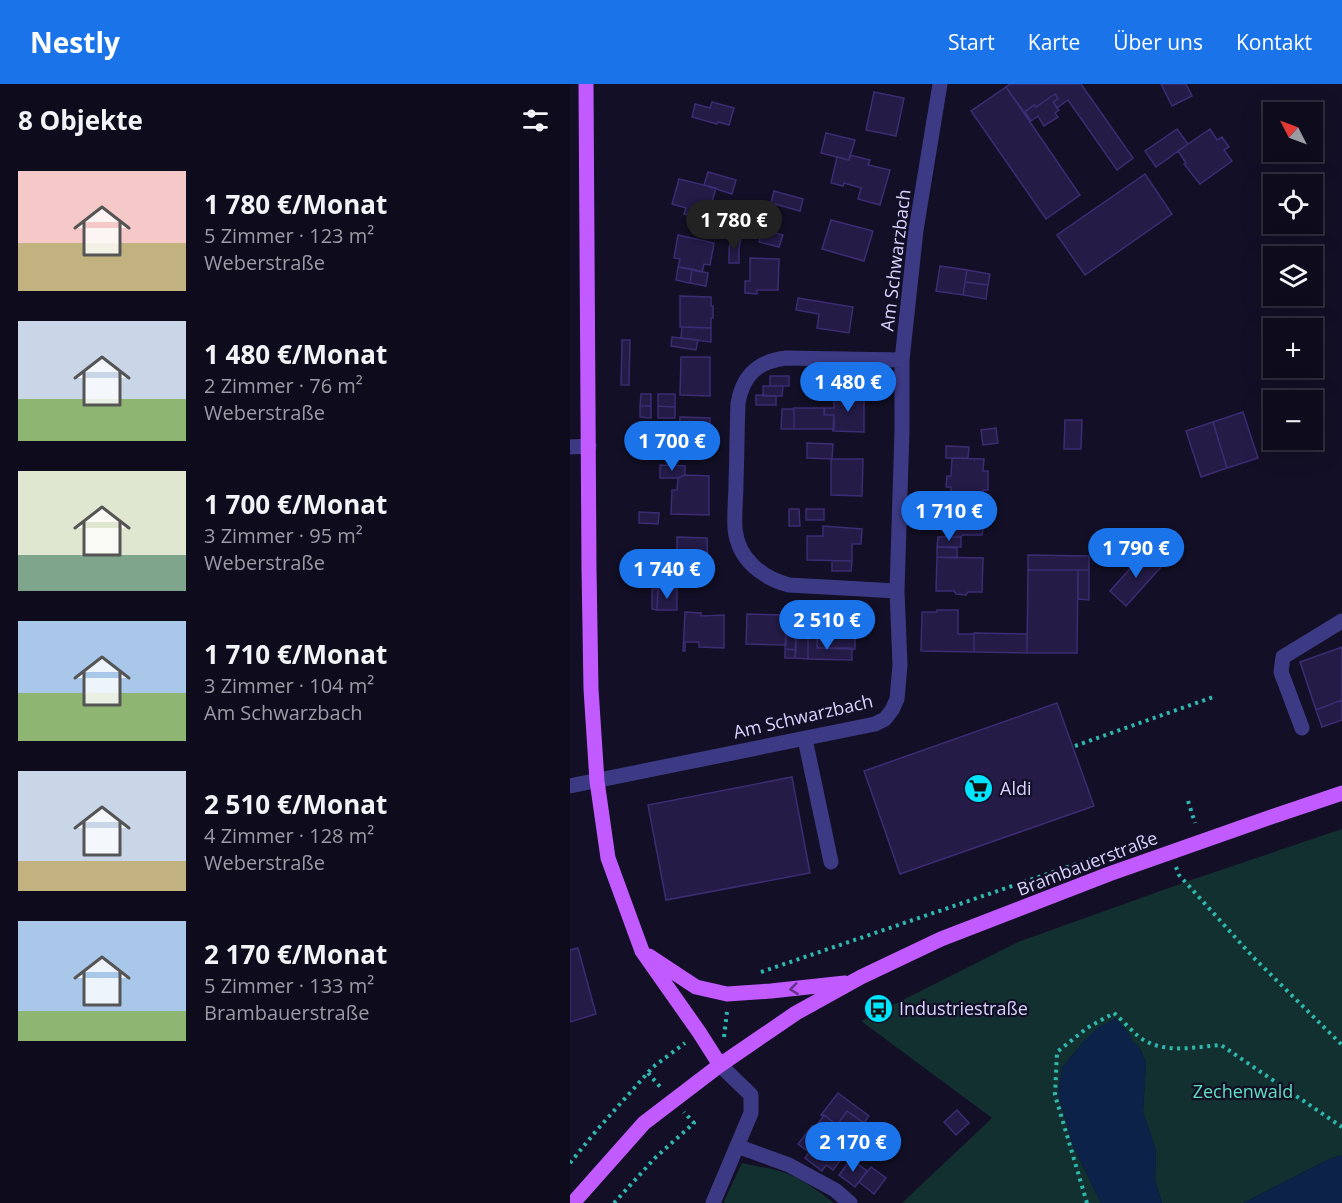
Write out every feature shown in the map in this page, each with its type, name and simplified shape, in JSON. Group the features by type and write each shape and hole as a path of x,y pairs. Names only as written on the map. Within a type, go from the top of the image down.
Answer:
{"main road":[{"path":"586,84 591,678 597,781 608,858 642,951 720,1065"},
{"name":"Brambauerstraße","path":"573,1203 644,1123 720,1065 796,1013 852,982 941,939 1109,874 1342,793"},
{"name":"Brambauerstraße","path":"642,951 696,987 727,994 852,982"}],"street":[{"name":"Am Schwarzbach","path":"570,786 875,724 885,719 892,710 897,699 900,665 897,591 902,360 916,230 940,84"},
{"path":"897,591 789,585 776,582 754,567 742,550 735,530 737,415 742,385 764,363 775,359 902,360"},
{"path":"570,447 589,446"},
{"path":"1302,728 1281,672 1283,657 1342,621"},
{"path":"805,739 831,862"},
{"path":"712,1203 751,1113 751,1095 720,1065"},
{"path":"737,1146 789,1165 835,1190 850,1203"}],"path":[{"path":"1074,746 1213,696"},
{"path":"1188,801 1195,823"},
{"path":"1172,852 1179,875 1254,957 1342,1045"},
{"path":"1087,1203 1055,1095 1057,1053 1087,1028 1114,1013 1140,1037 1161,1048 1221,1045 1342,1127"},
{"path":"570,1163 653,1067 699,1032 727,1017"},
{"path":"614,1203 656,1158 694,1123 648,1073"}],"green space":[{"name":"Zechenwald","path":"1342,829 1342,1155 1329,1159 1243,1203 1162,1203 1155,1180 1156,1150 1143,1112 1146,1062 1139,1047 1116,1018 1084,1041 1062,1068 1058,1094 1073,1146 1101,1203 902,1203 992,1118 861,1021 1018,942"},
{"path":"742,1163 775,1170 794,1177 834,1203 724,1203"}],"water":[{"path":"1116,1018 1139,1047 1146,1062 1143,1112 1156,1150 1155,1180 1162,1203 1101,1203 1073,1146 1058,1094 1062,1068 1096,1029"},
{"path":"1342,1155 1342,1203 1243,1203 1329,1159"}],"building":[{"path":"1010,84 1081,84 1133,158 1117,170 1068,100 1057,108 1053,102 1058,99 1055,94 1024,112 1006,87"},
{"path":"1161,84 1186,84 1192,96 1172,106"},
{"path":"1006,87 1080,195 1046,219 971,111"},
{"path":"874,92 904,98 896,136 866,130"},
{"path":"1055,94 1058,99 1053,102 1059,110 1055,113 1058,117 1044,126 1038,116 1031,121 1025,112"},
{"path":"712,102 734,108 729,125 692,117 695,104 710,108"},
{"path":"1177,129 1188,144 1156,167 1145,151"},
{"path":"1210,129 1217,140 1222,137 1229,147 1224,150 1232,161 1200,184 1184,164 1186,163 1178,151"},
{"path":"826,133 855,140 849,160 821,153"},
{"path":"850,155 870,160 868,165 890,170 880,205 858,199 861,188 844,183 843,186 831,183 837,157 849,160"},
{"path":"708,172 736,180 732,194 704,185"},
{"path":"1145,174 1172,214 1085,275 1057,235"},
{"path":"679,179 716,188 707,220 684,214 686,208 672,204"},
{"path":"774,191 803,199 800,211 771,203"},
{"path":"831,220 873,231 864,261 822,249"},
{"path":"763,230 783,235 779,247 759,242"},
{"path":"678,235 714,243 710,265 704,264 702,272 678,267 680,259 674,258"},
{"path":"732,237 741,239 739,263 729,263"},
{"path":"750,258 779,259 778,290 757,290 757,294 745,293 745,281 750,281"},
{"path":"940,266 967,270 963,295 936,291"},
{"path":"678,267 692,269 690,283 676,280"},
{"path":"692,269 708,273 706,286 690,283"},
{"path":"967,270 990,274 988,285 965,282"},
{"path":"965,282 988,285 986,299 963,295"},
{"path":"680,296 711,297 713,318 711,318 711,328 680,327"},
{"path":"798,298 853,307 849,333 817,328 819,314 796,310"},
{"path":"682,327 711,328 711,342 681,338"},
{"path":"672,337 698,340 696,350 671,346"},
{"path":"622,340 630,340 629,385 621,385"},
{"path":"681,357 710,357 710,396 680,395"},
{"path":"770,376 789,376 789,386 770,386"},
{"path":"763,386 783,386 782,396 763,396"},
{"path":"641,394 651,394 651,406 640,406"},
{"path":"658,394 675,394 675,407 658,406"},
{"path":"834,394 864,395 864,432 833,431 834,415 824,415 825,408 834,408"},
{"path":"756,395 776,396 776,405 756,405"},
{"path":"640,406 651,406 651,418 640,417"},
{"path":"658,406 675,407 675,418 658,418"},
{"path":"794,408 824,408 824,415 834,415 834,429 794,429"},
{"path":"782,409 794,409 794,429 781,429"},
{"path":"1243,412 1258,458 1227,468 1213,422"},
{"path":"680,417 710,418 709,454 679,453"},
{"path":"1065,420 1082,420 1081,449 1064,449"},
{"path":"1213,422 1227,468 1201,477 1186,431"},
{"path":"996,428 998,443 983,445 981,430"},
{"path":"807,443 833,444 832,459 807,458"},
{"path":"946,446 969,447 968,458 946,458"},
{"path":"952,458 984,459 983,471 988,471 988,490 983,490 983,501 951,500 951,487 946,487 947,476 951,476"},
{"path":"831,459 863,459 862,496 831,495"},
{"path":"660,465 685,466 685,475 678,478 660,478"},
{"path":"685,475 709,476 709,515 671,514 672,490 677,490 678,478"},
{"path":"951,500 983,501 982,514 979,519 984,524 982,535 950,537"},
{"path":"789,509 799,509 800,526 789,526"},
{"path":"806,509 824,509 824,520 806,520"},
{"path":"639,512 659,513 658,524 639,523"},
{"path":"823,526 862,529 861,544 852,544 852,561 807,560 807,536 823,536"},
{"path":"677,537 707,538 708,578 677,577"},
{"path":"938,537 961,537 961,547 937,547"},
{"path":"937,547 957,548 957,558 937,557"},
{"path":"1145,552 1161,567 1126,606 1110,591"},
{"path":"1028,555 1089,556 1089,570 1028,570"},
{"path":"937,557 983,558 982,592 968,592 966,595 956,594 954,591 936,591"},
{"path":"832,561 852,561 851,571 832,571"},
{"path":"1028,570 1078,570 1077,653 1027,653"},
{"path":"1078,570 1089,570 1089,600 1078,599"},
{"path":"658,578 677,578 677,589 658,589"},
{"path":"652,589 658,589 657,610 652,609"},
{"path":"658,589 677,589 677,610 657,610"},
{"path":"937,610 958,610 958,634 974,634 974,652 921,651 922,612 937,612"},
{"path":"685,612 701,613 701,616 724,615 724,648 699,647 699,642 685,642 685,651 683,651"},
{"path":"747,614 786,615 786,645 746,644"},
{"path":"818,616 856,617 860,635 855,635 855,649 817,648"},
{"path":"786,632 796,632 796,650 785,649"},
{"path":"796,632 808,633 808,659 795,658"},
{"path":"808,633 817,633 817,648 852,648 852,660 808,659"},
{"path":"974,633 1027,634 1027,653 974,652"},
{"path":"1342,647 1342,700 1316,710 1300,662"},
{"path":"785,649 796,650 795,658 785,658"},
{"path":"1342,700 1342,720 1322,727 1316,710"},
{"name":"Aldi","path":"1057,703 1094,806 900,874 864,771"},
{"path":"792,777 810,873 666,900 648,805"},
{"path":"578,948 596,1014 570,1022 570,950"},
{"path":"838,1093 869,1116 864,1123 847,1111 837,1125 821,1115"},
{"path":"957,1110 969,1123 956,1135 944,1122"},
{"path":"847,1111 867,1125 833,1170 826,1165 822,1171 805,1158 809,1152 798,1144 812,1126 815,1128 824,1115 837,1125"},
{"path":"851,1159 867,1171 855,1187 839,1175"},
{"path":"871,1167 886,1178 874,1194 859,1182"}],"place":[{"name":"Aldi","path":"979,788"},
{"name":"Industriestraße","path":"878,1008"}]}
